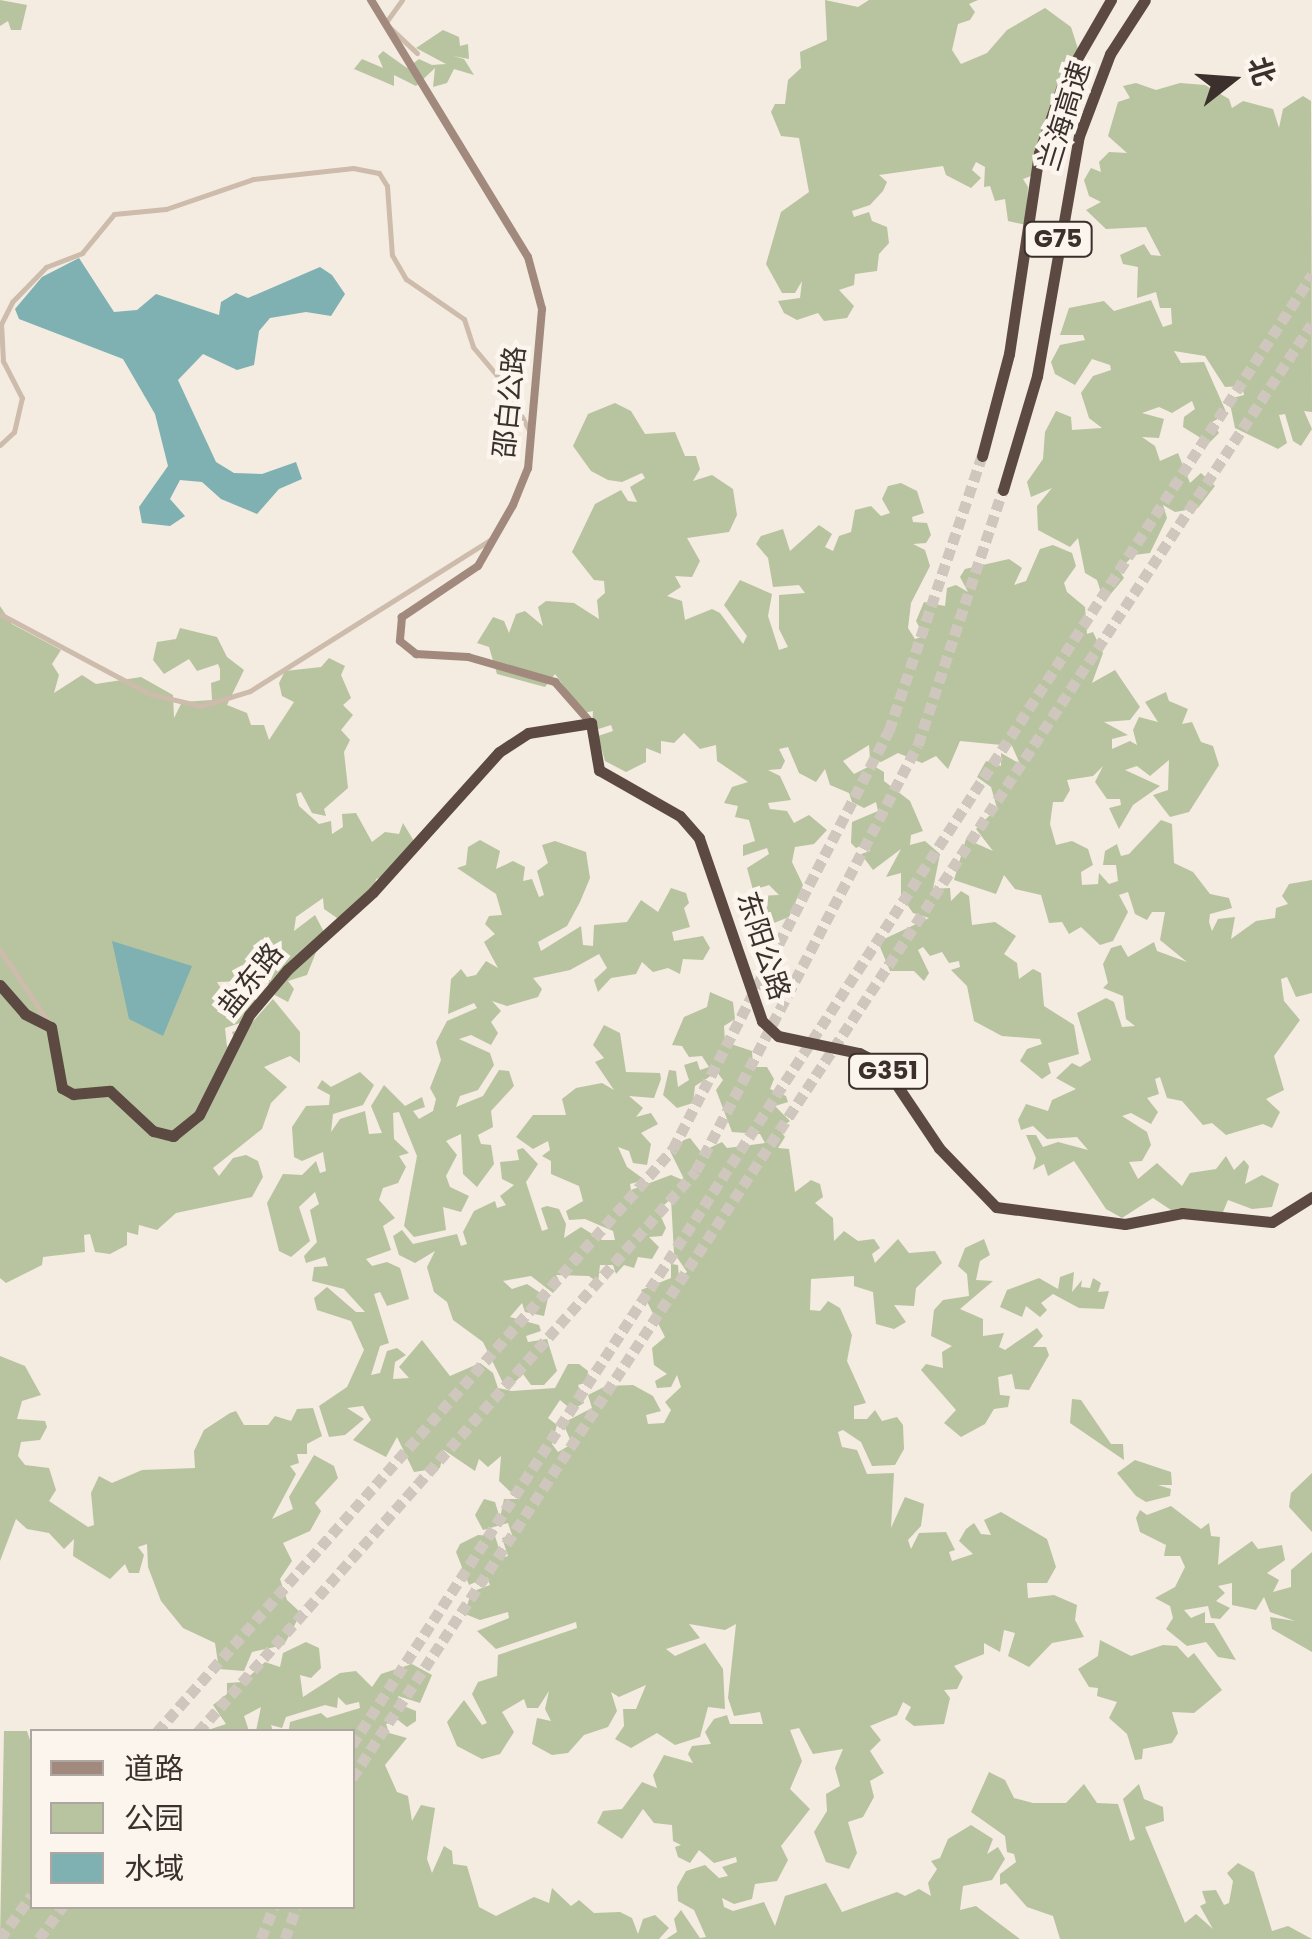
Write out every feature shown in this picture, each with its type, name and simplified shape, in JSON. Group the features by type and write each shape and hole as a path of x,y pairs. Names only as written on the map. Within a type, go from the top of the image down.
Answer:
{"highway":[{"name":"兰海高速","path":"982,456 1009,354 1039,153 1063,83 1111,0"},
{"name":"兰海高速","path":"1003,490 1037,376 1079,136 1110,54 1145,0"},
{"name":"盐东路","path":"51,1028 62,1088 73,1094 110,1091 153,1130 173,1136 185,1130 249,1015 274,985 373,892 499,752 528,733 591,723"},
{"name":"东阳公路","path":"591,723 599,770 680,816 698,838 762,1021 778,1036 859,1053 884,1066 939,1148 996,1207 1126,1224 1182,1213 1272,1222 1312,1197"},
{"path":"0,985 25,1014 51,1028"}],"street":[{"name":"邵白公路","path":"372,0 528,257 542,309 528,468 478,566 402,616 400,640 416,654 468,657 555,682 591,723"},
{"path":"402,0 385,23 417,54"},
{"path":"0,445 14,432 22,398 3,361 1,324 12,302 46,268 82,253 114,214 166,210 253,180 353,168 379,173 387,186 392,255 406,279 464,319 473,347 506,385 531,434"},
{"path":"0,614 150,694 201,706 250,691 496,536"},
{"path":"0,950 51,1028"}],"green space":[{"path":"0,0 27,5 21,30 11,30 8,21 0,26"},
{"path":"825,0 858,7 869,0 978,0 969,4 975,12 970,20 958,24 952,50 961,64 987,53 1007,30 1045,8 1071,27 1078,49 1031,176 1023,179 1028,187 1026,225 1008,221 1005,199 995,201 990,186 984,187 985,167 976,162 972,170 981,178 971,188 946,175 943,166 879,175 887,182 883,191 870,205 852,211 854,217 869,212 872,221 887,227 889,243 879,254 877,271 855,274 854,285 839,290 854,306 847,318 824,321 818,313 797,320 784,313 778,301 800,298 802,281 795,293 782,293 766,264 781,212 809,192 799,138 781,136 771,112 775,104 785,104 788,80 801,68 800,52 827,40"},
{"path":"443,30 459,37 460,46 468,44 469,59 453,56 464,59 474,75 454,69 447,83 433,87 435,68 416,86 394,75 394,86 354,69 362,59 383,68 378,56 383,51 407,68 419,59 432,65 446,64 416,48"},
{"path":"1136,83 1156,90 1180,83 1205,85 1229,99 1232,108 1243,101 1273,109 1279,128 1283,109 1303,96 1311,101 1312,412 1304,411 1312,429 1301,446 1293,441 1285,414 1279,415 1287,443 1278,449 1235,428 1229,399 1244,395 1242,386 1225,387 1205,356 1174,351 1181,363 1204,362 1227,414 1212,422 1219,433 1209,443 1183,427 1184,417 1195,409 1192,401 1172,413 1159,407 1142,413 1164,419 1159,438 1142,437 1155,446 1160,461 1178,453 1190,483 1201,473 1215,486 1198,508 1175,512 1163,505 1167,518 1150,553 1134,555 1119,570 1124,578 1104,602 1097,580 1085,573 1078,538 1070,547 1038,530 1037,506 1052,488 1031,497 1027,482 1043,459 1045,432 1056,411 1071,417 1072,430 1102,428 1089,418 1081,393 1093,376 1111,370 1110,365 1092,359 1075,385 1055,374 1051,362 1060,345 1085,340 1083,335 1060,335 1069,308 1104,301 1114,311 1151,300 1163,327 1172,324 1171,308 1160,308 1156,292 1137,298 1138,267 1123,264 1120,255 1144,244 1151,255 1161,256 1146,227 1106,229 1086,210 1101,202 1089,196 1084,180 1091,168 1101,172 1099,162 1109,152 1127,153 1108,136 1118,102 1130,98 1123,86"},
{"path":"615,403 631,411 645,434 675,432 685,456 696,456 700,469 693,481 712,475 733,489 737,515 729,532 687,538 700,561 692,577 675,576 681,587 667,596 682,601 685,620 712,609 720,613 743,644 747,636 724,605 740,580 772,594 768,616 779,650 788,647 779,629 779,595 805,593 799,585 773,587 768,558 756,544 761,536 783,529 790,551 819,525 832,534 825,547 833,551 839,536 851,532 855,510 871,506 881,516 890,513 882,499 888,486 901,483 917,491 924,513 912,517 913,522 927,523 931,535 926,543 913,544 925,550 930,566 911,603 908,628 915,639 924,636 916,621 924,602 945,606 947,588 956,585 968,592 960,577 965,569 1009,559 1022,568 1014,585 1026,581 1040,549 1053,545 1072,553 1076,566 1064,583 1067,592 1085,607 1087,634 1093,632 1103,653 1092,683 1115,670 1140,707 1130,720 1104,722 1128,735 1112,739 1112,749 1130,741 1137,745 1133,730 1139,717 1158,722 1145,702 1166,692 1169,701 1188,709 1182,724 1192,722 1201,742 1213,746 1219,765 1189,812 1170,817 1153,795 1168,790 1169,760 1150,776 1137,766 1125,770 1160,786 1133,805 1119,829 1109,808 1121,805 1120,799 1107,799 1095,782 1103,766 1093,776 1067,780 1070,790 1063,802 1053,802 1050,824 1056,845 1072,841 1088,849 1093,865 1081,872 1082,885 1098,884 1099,873 1109,884 1118,881 1116,865 1103,865 1105,851 1117,844 1121,856 1129,854 1161,820 1172,824 1174,863 1193,872 1210,894 1229,898 1232,908 1210,914 1209,922 1212,931 1218,919 1235,917 1231,939 1256,921 1275,918 1276,908 1288,904 1282,896 1289,884 1312,880 1312,993 1296,997 1287,977 1281,979 1284,1001 1300,1020 1274,1056 1284,1090 1266,1099 1280,1112 1272,1128 1263,1124 1226,1135 1212,1123 1203,1125 1182,1101 1167,1098 1160,1077 1155,1079 1159,1094 1147,1098 1158,1112 1151,1124 1131,1113 1122,1116 1147,1132 1151,1145 1142,1161 1129,1162 1138,1179 1157,1163 1182,1186 1190,1173 1216,1169 1226,1156 1234,1170 1244,1160 1249,1166 1245,1184 1262,1175 1279,1184 1272,1207 1252,1209 1228,1200 1223,1212 1171,1210 1153,1198 1122,1218 1106,1209 1074,1161 1048,1176 1044,1164 1033,1170 1036,1158 1026,1135 1036,1135 1043,1147 1058,1142 1088,1150 1077,1137 1047,1139 1033,1126 1021,1130 1018,1120 1026,1104 1048,1111 1052,1100 1076,1089 1056,1078 1072,1063 1080,1067 1091,1060 1077,1013 1106,998 1114,1002 1122,1027 1135,1026 1126,1019 1123,996 1103,988 1108,983 1103,964 1111,948 1121,945 1128,957 1154,942 1157,951 1187,962 1160,940 1165,912 1152,912 1147,920 1135,914 1128,892 1119,895 1128,912 1113,941 1100,945 1081,927 1069,934 1062,922 1049,923 1041,895 1015,889 1004,875 996,894 954,880 966,839 993,851 976,829 997,808 991,787 977,777 986,761 1001,766 1001,753 1020,764 1012,746 960,741 948,769 936,756 922,763 898,753 881,762 870,759 869,745 843,761 854,774 872,765 884,772 884,781 910,801 923,831 911,835 910,845 925,841 940,854 933,889 950,888 951,901 961,891 969,896 972,925 995,922 1016,936 1004,954 1017,963 1019,979 1033,969 1041,973 1044,1006 1074,1025 1079,1054 1048,1063 1051,1073 1042,1079 1020,1061 1027,1049 1042,1044 1040,1039 1002,1036 974,1021 967,986 951,970 960,967 959,961 949,963 942,952 930,956 923,947 918,950 929,973 924,981 914,971 890,971 880,947 884,939 929,918 913,913 901,896 901,873 886,877 901,849 873,870 861,854 870,851 868,842 856,848 851,843 852,822 878,811 876,802 864,808 852,802 849,793 830,785 825,769 816,782 799,773 788,747 779,749 785,761 781,769 768,770 780,776 791,800 768,803 770,809 787,811 794,823 809,815 827,830 814,844 795,847 792,862 803,885 789,917 756,930 747,913 755,896 779,895 769,885 753,890 747,868 769,854 767,848 743,856 743,845 755,841 749,820 735,817 738,806 724,803 732,787 748,782 717,761 716,745 700,749 684,733 674,743 661,741 661,754 646,748 646,762 626,772 605,761 598,736 613,731 611,725 592,731 593,711 584,713 555,674 545,687 497,674 489,647 477,643 493,617 504,621 509,633 516,614 525,611 543,626 538,607 546,601 574,603 599,619 597,600 605,593 604,581 594,580 572,552 595,504 621,490 628,501 637,502 630,487 645,478 642,473 622,482 608,480 591,471 573,446 588,414"},
{"path":"0,606 12,624 61,650 52,664 59,675 54,693 82,675 96,684 141,677 173,695 174,718 182,702 212,700 211,683 220,680 220,669 218,664 197,671 189,659 164,674 153,660 157,642 176,639 180,628 217,637 227,657 244,670 227,705 247,713 251,725 264,725 269,740 294,702 282,696 279,683 285,671 321,667 329,658 345,666 341,675 351,698 343,705 353,715 341,730 350,740 344,752 348,788 324,809 326,816 312,813 301,792 296,794 299,806 319,824 331,821 332,834 343,827 342,814 356,813 372,842 385,832 399,834 403,823 417,846 391,874 376,879 372,901 364,907 337,918 324,909 323,898 296,917 294,931 315,915 324,932 307,975 288,981 294,989 288,1002 271,993 266,978 260,990 243,981 217,982 224,993 240,989 257,1001 243,1022 225,1028 227,1047 235,1041 232,1032 247,1028 273,999 300,1032 300,1063 290,1056 264,1067 287,1087 271,1103 262,1129 213,1168 219,1176 233,1158 246,1155 258,1161 263,1177 252,1197 176,1213 157,1230 139,1225 138,1235 127,1232 127,1245 110,1254 95,1252 90,1234 84,1235 85,1252 43,1257 42,1265 6,1283 0,1278"},
{"path":"480,840 500,851 496,869 513,861 525,867 523,881 532,879 539,897 544,895 537,871 548,863 542,845 555,841 586,852 590,878 580,902 567,926 538,942 541,951 581,926 583,945 593,946 594,925 627,922 641,900 658,912 671,888 686,893 689,903 684,908 690,927 672,932 674,941 703,936 710,948 703,960 683,959 680,974 668,968 653,972 642,962 636,974 611,978 598,992 594,980 607,968 599,954 570,970 533,978 542,989 538,997 507,1006 492,1001 501,1011 491,1022 498,1033 491,1045 471,1035 459,1039 490,1053 494,1065 478,1090 460,1096 456,1107 483,1096 499,1070 509,1071 514,1086 491,1111 493,1127 478,1135 481,1144 491,1145 494,1164 477,1187 463,1174 461,1134 446,1141 457,1155 446,1176 450,1187 469,1196 461,1212 443,1207 446,1230 414,1237 404,1226 417,1156 399,1112 393,1113 394,1139 409,1153 399,1156 406,1167 398,1183 383,1188 379,1200 395,1218 383,1226 391,1250 366,1259 372,1266 387,1262 400,1268 409,1299 387,1306 380,1292 374,1294 389,1343 380,1346 371,1375 380,1373 387,1351 397,1348 406,1355 395,1362 393,1379 409,1378 399,1367 422,1340 450,1376 480,1363 493,1373 498,1388 512,1391 555,1388 568,1364 579,1364 588,1371 587,1382 578,1385 584,1403 572,1410 560,1400 548,1418 557,1425 552,1444 558,1452 572,1444 563,1423 592,1408 588,1395 606,1386 633,1385 653,1396 661,1411 646,1415 648,1424 664,1423 671,1410 665,1402 681,1387 677,1375 671,1387 657,1388 655,1381 667,1374 654,1365 652,1348 665,1337 641,1290 671,1278 671,1264 678,1265 679,1278 687,1272 674,1253 671,1199 658,1210 666,1228 662,1236 649,1237 659,1247 652,1259 638,1257 634,1268 624,1265 616,1274 613,1265 600,1265 598,1283 589,1276 556,1275 561,1284 553,1293 531,1276 503,1281 512,1289 527,1284 548,1298 544,1316 525,1312 522,1303 510,1317 539,1325 541,1331 526,1336 528,1342 547,1339 557,1371 544,1385 531,1385 523,1374 513,1384 502,1381 483,1342 453,1320 447,1302 434,1292 427,1267 435,1251 415,1263 399,1255 393,1236 402,1230 413,1244 457,1234 461,1246 467,1244 463,1232 474,1211 495,1201 497,1208 506,1205 500,1196 514,1185 502,1179 500,1162 519,1160 517,1150 523,1148 538,1164 526,1182 542,1231 548,1229 541,1208 547,1206 559,1209 566,1224 564,1238 581,1227 602,1240 615,1240 613,1231 585,1219 569,1220 566,1211 583,1201 579,1186 551,1174 551,1161 542,1156 550,1150 548,1141 533,1149 516,1137 533,1115 566,1115 562,1099 576,1088 602,1083 614,1090 595,1062 604,1058 593,1045 604,1025 620,1033 626,1072 660,1073 661,1079 654,1098 629,1096 643,1108 636,1117 651,1113 658,1124 641,1133 651,1144 647,1165 633,1163 629,1151 618,1147 627,1167 645,1180 630,1184 631,1190 671,1175 685,1181 670,1151 684,1140 690,1138 701,1152 722,1142 727,1148 765,1143 760,1134 732,1132 716,1090 723,1080 717,1072 695,1086 693,1103 677,1108 663,1095 669,1070 676,1071 678,1087 689,1080 684,1065 697,1061 700,1070 709,1067 702,1056 689,1057 682,1046 672,1045 684,1017 707,1007 710,992 733,1002 735,1019 724,1026 725,1042 752,1051 753,1067 767,1067 774,1079 770,1089 786,1096 788,1102 775,1106 790,1121 779,1129 785,1137 778,1148 789,1149 795,1192 811,1180 820,1184 823,1197 815,1203 833,1218 834,1241 844,1231 858,1241 874,1239 880,1248 872,1254 875,1263 898,1239 909,1253 935,1251 942,1263 916,1288 914,1306 894,1305 906,1322 894,1329 876,1324 873,1292 854,1286 854,1276 811,1279 810,1310 820,1311 828,1301 840,1308 852,1335 847,1361 866,1403 854,1406 854,1419 867,1419 875,1410 882,1421 897,1417 903,1425 904,1449 895,1465 872,1466 861,1442 843,1430 838,1432 842,1447 857,1450 867,1474 894,1473 891,1528 905,1497 924,1504 921,1526 908,1540 911,1549 919,1533 946,1532 955,1550 949,1552 952,1561 973,1554 959,1541 966,1529 974,1523 981,1534 991,1535 984,1520 1001,1512 1047,1539 1056,1567 1047,1583 1027,1583 1028,1598 1054,1595 1077,1605 1075,1620 1084,1637 1052,1643 1029,1667 1008,1656 1015,1633 1004,1630 1000,1652 984,1643 984,1654 954,1666 963,1677 957,1689 944,1690 950,1698 944,1724 914,1726 905,1719 911,1707 903,1702 897,1715 870,1726 881,1740 870,1751 884,1773 870,1781 874,1797 863,1817 848,1822 857,1853 849,1869 826,1862 814,1832 827,1811 826,1794 840,1786 835,1768 843,1749 813,1754 799,1728 790,1730 802,1761 790,1789 810,1809 781,1846 788,1860 777,1881 755,1884 752,1899 734,1904 722,1898 724,1907 733,1911 764,1902 775,1926 785,1896 826,1883 842,1912 897,1892 905,1896 919,1889 931,1896 928,1883 937,1869 931,1861 940,1858 948,1839 971,1825 993,1839 987,1854 998,1847 1005,1859 992,1880 963,1886 960,1910 976,1906 1020,1939 666,1939 677,1932 674,1919 681,1910 700,1938 706,1937 694,1910 678,1901 677,1887 686,1871 705,1865 719,1878 728,1876 722,1867 737,1862 736,1857 714,1863 699,1850 690,1863 678,1857 675,1847 681,1845 673,1841 672,1825 654,1823 643,1809 622,1839 597,1823 603,1811 622,1809 642,1782 657,1788 653,1775 664,1755 693,1763 688,1754 692,1746 711,1744 705,1732 714,1719 727,1715 730,1724 763,1724 760,1712 734,1716 728,1698 736,1624 725,1630 689,1624 700,1638 666,1649 675,1656 705,1643 723,1669 725,1709 708,1707 700,1737 675,1745 657,1733 631,1748 615,1739 624,1726 623,1709 636,1709 646,1685 619,1697 611,1692 617,1711 608,1727 584,1735 568,1753 552,1755 532,1744 537,1718 551,1721 545,1709 549,1691 538,1708 527,1708 524,1699 502,1712 514,1732 500,1754 482,1759 457,1746 447,1722 464,1700 482,1725 487,1723 472,1694 478,1682 497,1676 498,1655 577,1628 576,1622 496,1649 477,1631 509,1618 508,1612 480,1620 465,1614 471,1592 490,1585 487,1577 469,1585 456,1552 460,1544 478,1535 495,1536 502,1558 508,1556 502,1538 512,1535 508,1523 483,1530 475,1515 484,1499 495,1502 500,1518 504,1499 518,1499 499,1481 501,1456 488,1467 479,1459 475,1471 444,1450 440,1468 414,1472 397,1437 386,1457 353,1440 371,1420 363,1406 347,1408 364,1419 345,1435 329,1437 319,1406 347,1387 364,1350 351,1321 317,1310 314,1298 327,1287 356,1312 365,1312 344,1289 312,1281 314,1267 328,1266 325,1257 306,1263 304,1256 317,1242 310,1210 319,1204 315,1192 299,1207 310,1241 291,1257 279,1251 267,1203 283,1174 302,1175 316,1161 320,1173 326,1171 323,1152 302,1161 294,1157 292,1127 306,1106 329,1105 330,1095 317,1088 322,1080 331,1087 360,1072 374,1085 363,1105 333,1114 331,1132 340,1119 365,1111 369,1134 382,1133 371,1106 384,1085 405,1106 422,1097 425,1107 413,1111 419,1119 433,1111 436,1099 430,1088 441,1060 436,1042 447,1021 477,1008 474,1003 448,1014 451,979 461,969 467,977 476,975 486,961 498,968 484,942 495,934 485,924 489,916 502,915 496,894 457,868 466,865 468,847"},
{"path":"984,1239 990,1255 980,1261 976,1280 993,1281 960,1309 983,1319 983,1336 1004,1333 999,1347 1005,1350 1037,1328 1043,1336 1033,1347 1046,1347 1049,1355 1029,1390 1015,1389 1012,1374 998,1377 1000,1395 1010,1396 1008,1407 994,1409 985,1424 961,1437 944,1423 956,1410 921,1370 926,1364 943,1368 942,1352 952,1346 931,1336 934,1310 943,1300 969,1296 967,1274 958,1266 965,1248"},
{"path":"1074,1272 1072,1292 1082,1280 1081,1287 1090,1288 1093,1278 1101,1283 1098,1292 1109,1291 1104,1309 1079,1308 1053,1294 1041,1303 1047,1310 1040,1317 1026,1306 1022,1317 1000,1307 1007,1290 1039,1278 1058,1289 1060,1277"},
{"path":"0,1356 25,1366 41,1395 22,1401 17,1419 45,1421 47,1427 40,1440 21,1442 18,1456 25,1465 49,1468 56,1490 49,1501 88,1527 94,1525 91,1493 99,1476 112,1483 142,1470 195,1468 194,1451 204,1430 230,1413 236,1411 244,1425 268,1425 275,1416 291,1421 297,1409 313,1408 322,1436 307,1444 307,1454 297,1454 299,1463 290,1466 296,1474 272,1519 293,1509 289,1497 314,1455 334,1466 338,1478 315,1503 321,1511 310,1531 283,1543 292,1561 280,1579 287,1600 301,1613 284,1645 252,1652 244,1671 219,1669 215,1643 183,1628 161,1601 148,1567 147,1544 138,1547 144,1555 139,1573 129,1573 125,1564 110,1579 73,1556 74,1539 64,1549 49,1533 27,1529 16,1519 0,1561"},
{"path":"1072,1399 1081,1400 1111,1444 1123,1444 1124,1460 1070,1423"},
{"path":"1135,1460 1171,1472 1172,1485 1158,1485 1171,1489 1170,1496 1146,1502 1136,1496 1117,1473"},
{"path":"1312,1473 1312,1532 1289,1507 1291,1493"},
{"path":"1171,1506 1201,1529 1209,1523 1211,1536 1220,1537 1218,1565 1252,1541 1258,1549 1282,1545 1285,1560 1267,1573 1279,1580 1273,1592 1291,1587 1291,1570 1312,1552 1312,1652 1272,1629 1270,1617 1295,1621 1270,1612 1264,1597 1256,1610 1232,1605 1232,1583 1218,1586 1225,1593 1216,1601 1230,1608 1220,1619 1211,1618 1208,1606 1184,1610 1191,1618 1205,1612 1205,1623 1214,1623 1236,1660 1218,1657 1206,1642 1187,1646 1166,1629 1173,1618 1170,1606 1155,1598 1175,1587 1185,1567 1180,1556 1164,1556 1166,1545 1140,1532 1136,1518 1140,1510 1147,1515"},
{"path":"1100,1640 1131,1656 1163,1645 1177,1646 1188,1658 1194,1653 1222,1690 1194,1713 1172,1712 1178,1733 1172,1743 1143,1749 1142,1759 1135,1760 1127,1734 1109,1718 1117,1702 1097,1696 1098,1688 1089,1687 1078,1669 1098,1656"},
{"path":"306,1642 319,1648 321,1668 311,1678 300,1675 303,1697 340,1673 356,1671 372,1687 381,1674 412,1664 432,1675 420,1703 398,1696 401,1705 416,1711 416,1721 407,1727 398,1720 386,1724 389,1733 407,1738 385,1765 397,1792 408,1796 412,1821 421,1805 435,1808 427,1859 432,1873 444,1846 452,1851 453,1864 467,1866 479,1907 496,1916 534,1897 549,1903 552,1888 571,1906 579,1900 594,1913 620,1912 632,1918 638,1934 643,1919 655,1915 669,1928 659,1939 0,1939 4,1731 27,1731 30,1740 30,1909 355,1909 355,1729 289,1729 290,1722 321,1713 327,1718 360,1708 359,1702 346,1705 338,1697 337,1708 325,1705 286,1717 282,1728 271,1725 272,1729 256,1729 261,1707 244,1716 248,1729 211,1729 226,1724 213,1705 227,1694 227,1683 243,1682 265,1662 280,1667 283,1653"},
{"path":"989,1772 1005,1780 1014,1798 1033,1803 1066,1803 1084,1784 1097,1803 1118,1804 1130,1841 1135,1839 1123,1799 1139,1784 1144,1799 1163,1807 1164,1821 1145,1827 1185,1923 1196,1914 1213,1929 1200,1906 1206,1903 1202,1891 1216,1890 1224,1905 1229,1903 1233,1881 1227,1873 1238,1863 1254,1872 1272,1931 1288,1926 1312,1939 1060,1939 1053,1916 1027,1907 1006,1883 1000,1885 1000,1874 1016,1862 1014,1854 1007,1852 1005,1836 971,1812"}],"water":[{"path":"79,258 114,312 137,310 156,294 219,315 221,302 236,293 248,298 320,267 332,275 345,294 331,316 306,312 270,318 259,331 254,365 237,370 203,354 178,380 216,462 234,473 262,474 296,462 302,479 279,489 257,514 221,499 202,482 180,480 170,499 185,516 170,526 142,523 139,507 168,466 155,414 123,359 19,319 15,309 42,277"},
{"path":"112,941 192,966 163,1036 129,1019"}],"tunnel":[{"path":"355,1740 1312,275"},
{"path":"355,1773 1312,324"},
{"path":"160,1729 673,1149 889,731 982,456"},
{"path":"201,1729 696,1171 918,745 1003,490"},
{"path":"0,1939 30,1898"},
{"path":"39,1939 61,1909"},
{"path":"261,1939 273,1909"},
{"path":"285,1939 296,1909"}]}
